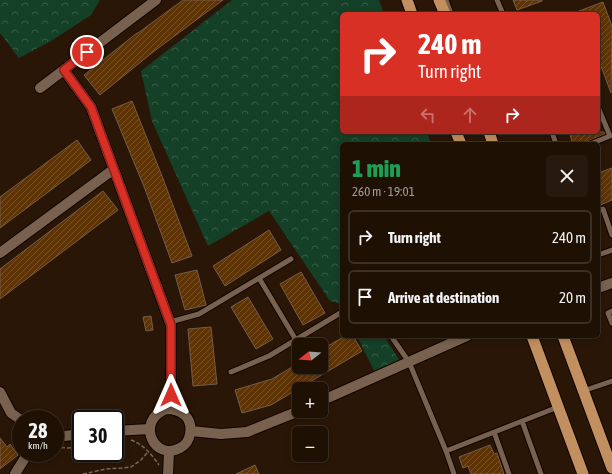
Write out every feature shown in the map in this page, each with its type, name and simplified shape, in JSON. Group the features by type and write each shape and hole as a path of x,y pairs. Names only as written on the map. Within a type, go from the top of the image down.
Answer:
{"highway":[{"path":"407,0 411,12"},
{"path":"439,0 444,12"},
{"path":"533,338 583,474"},
{"path":"564,338 611,463"}],"street":[{"path":"40,88 156,0"},
{"path":"64,70 91,107 171,325 171,409"},
{"path":"0,253 114,169"},
{"path":"600,287 612,283"},
{"path":"328,398 409,362 449,342 461,338"},
{"path":"0,392 12,414"},
{"path":"166,409 171,409 177,410 186,416 189,420 191,431 188,442 184,446 169,452 154,444 149,429 156,414 166,409"},
{"path":"191,431 221,434 247,432 292,414"},
{"path":"124,430 149,429"},
{"path":"164,471 169,452"},
{"path":"15,474 22,462"}],"lane":[{"path":"446,0 450,12"},
{"path":"497,0 502,12"},
{"path":"595,142 610,136 600,112"},
{"path":"600,211 603,210 612,235"},
{"path":"600,254 612,250"},
{"path":"170,322 199,314 291,259"},
{"path":"259,278 295,338"},
{"path":"612,311 608,313 612,323"},
{"path":"299,338 340,313"},
{"path":"392,338 409,362 454,474"},
{"path":"231,372 269,356 292,342"},
{"path":"583,391 612,381"},
{"path":"446,451 558,407"},
{"path":"522,421 541,474"},
{"path":"494,432 509,474"}],"path":[{"path":"125,441 132,440 139,443 164,471"},
{"path":"83,474 131,466 141,460 148,452"}],"green space":[{"path":"0,0 100,0 91,15 51,41 19,58 0,33"},
{"path":"232,0 379,0 383,12 340,12 340,134 428,134 430,142 340,142 340,304 330,301 269,211 208,246 152,121 141,71"},
{"path":"358,338 385,338 405,369 379,381"}],"building":[{"path":"183,0 223,0 153,52 100,95 84,75 137,33"},
{"path":"513,0 542,0 542,1 517,10"},
{"path":"603,2 612,26 611,93 600,63 600,12 577,12"},
{"path":"132,101 192,256 172,263 145,189 112,109"},
{"path":"600,132 604,132 605,134 586,142 572,142 570,134 600,134"},
{"path":"77,140 91,160 0,228 0,197"},
{"path":"612,168 612,200 600,205 600,172"},
{"path":"103,191 118,210 0,299 0,269"},
{"path":"269,230 281,250 225,286 213,266"},
{"path":"197,270 206,305 185,310 175,275"},
{"path":"301,272 325,313 303,325 280,284"},
{"path":"248,297 273,339 256,349 231,307"},
{"path":"151,316 153,330 146,331 143,317"},
{"path":"211,327 217,384 193,386 188,329"},
{"path":"342,338 354,338 362,351 328,371 328,346"},
{"path":"292,367 292,374 323,374 310,382 292,382 292,393 271,405 242,413 235,390 272,379"},
{"path":"0,438 7,447 10,444 12,447 12,460 0,469"},
{"path":"490,445 494,454 497,453 504,474 471,474 468,466 463,468 459,457"},
{"path":"255,465 259,474 236,474"}],"route":[{"path":"87,52 64,70 91,107 171,325 171,395"}]}
